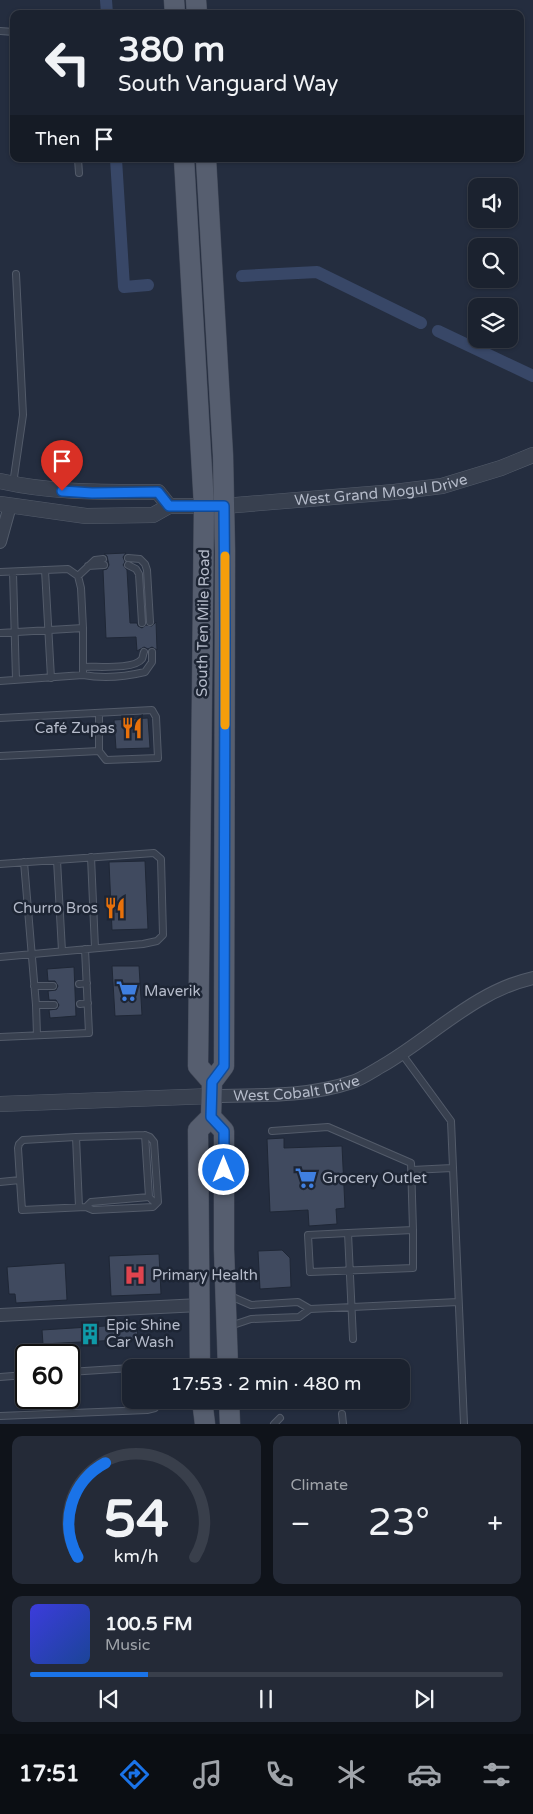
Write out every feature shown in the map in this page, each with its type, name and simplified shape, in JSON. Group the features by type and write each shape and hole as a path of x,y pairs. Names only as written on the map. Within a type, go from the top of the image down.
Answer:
{"main road":[{"name":"South Ten Mile Road","path":"184,162 204,506 198,1066 212,1089"},
{"name":"South Ten Mile Road","path":"206,162 222,445 225,632 224,1066 212,1089 211,1117"},
{"path":"200,1359 198,1130 211,1117 224,1131 225,1293 228,1359"},
{"path":"203,1409 205,1424"},
{"path":"229,1409 230,1424"}],"street":[{"name":"West Grand Mogul Drive","path":"169,506 224,506 394,492 442,486 501,468 533,455"},
{"path":"0,542 5,505 86,516 154,515 169,506 158,492 92,493 48,490 7,482"},
{"name":"West Cobalt Drive","path":"0,1104 212,1089 264,1095 316,1091 353,1082 402,1054 486,995 513,983 533,978"},
{"path":"0,1315 200,1305"}],"lane":[{"path":"78,162 79,173"},
{"path":"7,482 23,415 16,274"},
{"path":"140,559 147,570 146,623 139,574 128,562 140,559"},
{"path":"78,576 88,566 104,562"},
{"path":"0,572 68,569 78,576 81,588 84,675"},
{"path":"45,570 51,678"},
{"path":"13,572 16,680"},
{"path":"0,633 83,628"},
{"path":"84,667 136,664 142,659 144,652"},
{"path":"0,681 84,675 97,678 125,676 145,672 152,662 152,652"},
{"path":"0,718 152,710 156,717 158,758 106,760 99,751 98,713"},
{"path":"0,756 99,751"},
{"path":"0,864 154,854 161,859 163,935 157,941 144,944 0,957"},
{"path":"91,857 95,948"},
{"path":"57,860 62,950"},
{"path":"24,862 37,1035"},
{"path":"0,1038 89,1033 85,949"},
{"path":"78,984 87,983"},
{"path":"34,986 53,986"},
{"path":"80,1004 88,1003"},
{"path":"36,1005 54,1004"},
{"path":"402,1054 451,1121 464,1424"},
{"path":"272,1131 328,1127 412,1163 413,1230 413,1268 350,1272 310,1272 308,1235 413,1230"},
{"path":"145,1135 148,1198"},
{"path":"145,1135 154,1142 158,1202 153,1207 93,1210 82,1207 22,1210 18,1144 23,1140 145,1135"},
{"path":"76,1137 82,1207"},
{"path":"412,1170 452,1168"},
{"path":"0,1182 20,1180"},
{"path":"82,1207 90,1202 148,1198 156,1204"},
{"path":"114,1200 115,1209"},
{"path":"348,1233 352,1339"},
{"path":"225,1293 250,1304 298,1302 310,1309 458,1302"},
{"path":"226,1328 251,1319 300,1317 310,1309"},
{"path":"80,1371 122,1369"},
{"path":"0,1377 15,1376"},
{"path":"0,1416 151,1409"},
{"path":"342,1414 343,1424"},
{"path":"274,1424 280,1418"}],"building":[{"path":"126,553 123,557 125,562 123,565 127,570 130,623 137,623 142,628 146,625 152,626 156,622 157,650 152,647 148,649 144,647 137,651 136,637 106,638 103,570 107,569 109,565 107,556 104,554"},
{"name":"Café Zupas","path":"148,718 150,748 116,749 114,720"},
{"path":"145,861 148,929 112,930 109,862"},
{"name":"Maverik","path":"112,966 139,966 142,1015 115,1016"},
{"path":"74,967 76,1016 50,1018 49,1010 57,1009 59,1005 56,1000 49,1000 48,991 56,990 58,986 55,981 48,981 47,969"},
{"name":"Grocery Outlet","path":"284,1138 284,1148 342,1146 345,1208 336,1209 337,1224 309,1226 308,1210 270,1212 267,1139"},
{"path":"282,1250 290,1258 291,1287 260,1289 258,1251"},
{"name":"Primary Health","path":"159,1254 161,1294 111,1296 109,1256"},
{"path":"65,1263 67,1300 16,1303 15,1294 9,1294 7,1267"},
{"name":"Epic Shine Car Wash","path":"137,1324 138,1339 43,1344 42,1330"}],"waterway":[{"path":"106,0 107,10"},
{"path":"116,162 124,287 148,285"},
{"path":"242,276 317,272 421,323"},
{"path":"438,331 533,376"}],"slow traffic":[{"path":"225,556 225,725"}],"place":[{"name":"Café Zupas","path":"132,728"},
{"name":"Churro Bros","path":"115,908"},
{"name":"Maverik","path":"127,991"},
{"name":"Grocery Outlet","path":"306,1178"},
{"name":"Primary Health","path":"135,1275"},
{"name":"Epic Shine Car Wash","path":"90,1334"}],"route":[{"path":"62,491 92,493 158,492 169,506 224,506 224,1066 212,1082 211,1117 224,1131 224,1170"}]}
